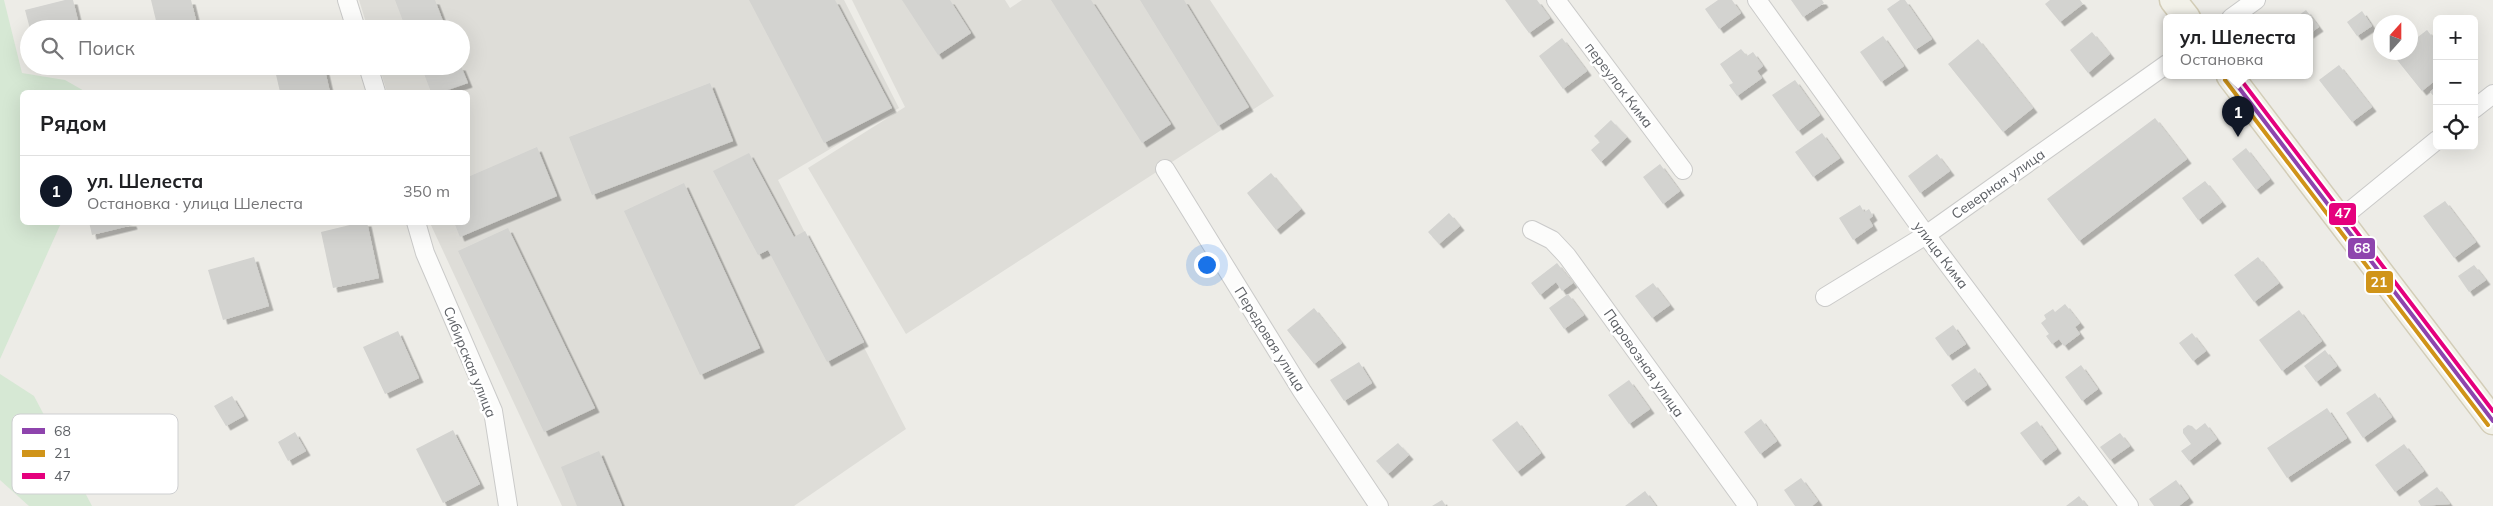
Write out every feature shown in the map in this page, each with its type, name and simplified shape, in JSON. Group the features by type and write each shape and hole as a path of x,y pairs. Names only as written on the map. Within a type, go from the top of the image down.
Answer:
{"main road":[{"path":"2173,0 2184,14"},
{"path":"2232,79 2493,421"}],"street":[{"path":"347,0 353,20"},
{"name":"переулок Кима","path":"1556,0 1683,170"},
{"name":"улица Кима","path":"1757,0 1926,235 2129,506"},
{"path":"2237,14 2256,0"},
{"name":"Северная улица","path":"1825,297 1926,235 2163,67"},
{"path":"371,75 375,90"},
{"path":"2478,107 2493,94"},
{"path":"2339,220 2433,143"},
{"name":"Передовая улица","path":"1165,169 1302,391 1379,506"},
{"name":"Сибирская улица","path":"417,225 425,253 492,411 508,506"},
{"name":"Паровозная улица","path":"1532,230 1552,240 1567,256 1641,355 1683,419 1748,506"}],"shaded area":[{"path":"359,0 844,0 899,108 778,180 906,429 794,506 562,506 431,225 470,225 470,90 386,90 382,75 470,75 470,20 365,20"},
{"path":"852,0 1005,0 1010,8 1022,0 1210,0 1274,96 906,334 808,168 905,107"}],"green space":[{"path":"0,0 4,0 20,65 20,75 34,75 65,80 82,90 20,90 20,225 60,225 0,359"},
{"path":"0,374 34,396 43,414 12,414 12,491 0,480"},
{"path":"16,494 86,494 92,506 29,506"}],"building":[{"path":"65,0 73,0 78,20 28,20 25,10"},
{"path":"151,0 191,0 196,20 156,20"},
{"path":"395,0 435,0 443,20 403,20"},
{"path":"749,0 835,0 892,108 824,143"},
{"path":"902,0 950,0 971,33 938,55"},
{"path":"1051,0 1091,0 1171,124 1142,143"},
{"path":"1140,0 1184,0 1249,107 1218,126"},
{"path":"1505,0 1537,0 1550,18 1529,33"},
{"path":"1718,0 1732,0 1741,13 1719,29 1705,9"},
{"path":"1791,0 1822,0 1824,3 1803,17"},
{"path":"1900,0 1905,0 1932,39 1915,50 1887,9"},
{"path":"2050,0 2080,0 2083,4 2060,22 2045,4"},
{"path":"2306,10 2309,14 2300,14"},
{"path":"2362,11 2372,26 2357,36 2347,22"},
{"path":"2313,19 2319,27 2313,31"},
{"path":"2427,30 2433,38 2433,82 2422,91 2397,60 2418,60 2418,37"},
{"path":"2092,32 2110,54 2088,73 2070,50"},
{"path":"1883,36 1904,66 1881,82 1860,52"},
{"path":"1562,38 1587,71 1563,89 1539,56"},
{"path":"1978,39 2033,108 2003,132 1948,64"},
{"path":"1741,49 1747,56 1753,52 1763,66 1757,71 1762,78 1737,96 1729,85 1733,83 1720,64"},
{"path":"2339,65 2372,107 2352,122 2319,80"},
{"path":"276,75 326,75 330,90 280,90"},
{"path":"424,75 465,75 468,83 448,90 430,90"},
{"path":"1795,80 1820,115 1798,131 1772,95"},
{"path":"710,83 733,141 592,195 569,137"},
{"path":"2155,118 2187,159 2079,241 2047,199"},
{"path":"1611,120 1627,137 1601,162 1591,150 1600,142 1594,136"},
{"path":"1822,133 1840,158 1813,177 1795,152"},
{"path":"537,147 557,196 460,237 455,225 470,225 470,176"},
{"path":"2246,148 2270,179 2256,190 2232,159"},
{"path":"749,153 794,237 805,231 864,342 827,362 768,250 758,255 713,171"},
{"path":"1937,154 1950,171 1920,193 1908,176"},
{"path":"1660,164 1680,191 1663,204 1643,177"},
{"path":"1271,173 1301,209 1276,230 1247,193"},
{"path":"2205,181 2222,202 2198,220 2182,198"},
{"path":"684,183 760,348 700,375 624,211"},
{"path":"2445,201 2476,242 2454,258 2423,216"},
{"path":"1860,205 1864,212 1869,209 1873,216 1869,219 1873,226 1853,240 1839,218"},
{"path":"1449,213 1460,226 1439,244 1428,232"},
{"path":"90,225 133,225 92,235"},
{"path":"350,225 368,225 379,278 333,288 321,232"},
{"path":"508,228 595,408 544,432 458,251"},
{"path":"254,257 269,306 223,320 208,270"},
{"path":"2258,257 2279,283 2254,302 2234,275"},
{"path":"1557,263 1573,283 1562,291 1556,282 1540,295 1531,283"},
{"path":"2474,265 2486,280 2469,292 2458,276"},
{"path":"1653,283 1670,305 1652,318 1635,296"},
{"path":"1568,294 1584,315 1564,329 1549,308"},
{"path":"2065,304 2080,323 2075,327 2080,334 2064,346 2059,339 2052,344 2046,336 2049,334 2041,323 2046,319 2044,315 2053,309 2055,312"},
{"path":"1314,308 1342,343 1314,364 1287,330"},
{"path":"2299,310 2322,341 2282,371 2259,340"},
{"path":"1953,325 1966,344 1948,356 1935,338"},
{"path":"398,331 419,378 385,394 363,347"},
{"path":"2192,333 2206,351 2193,361 2179,343"},
{"path":"2325,350 2337,366 2316,382 2304,366"},
{"path":"1359,362 1372,383 1344,401 1330,380"},
{"path":"2081,365 2098,389 2082,401 2065,377"},
{"path":"1975,368 1987,385 1963,402 1951,385"},
{"path":"1629,380 1650,409 1629,424 1608,395"},
{"path":"2375,393 2392,417 2363,438 2346,413"},
{"path":"232,396 244,416 226,426 214,406"},
{"path":"2327,408 2347,438 2287,478 2267,448"},
{"path":"1761,419 1777,441 1760,454 1744,432"},
{"path":"1517,421 1541,453 1517,472 1492,440"},
{"path":"2037,421 2057,449 2041,461 2020,433"},
{"path":"2205,423 2217,439 2189,461 2181,451 2191,444 2183,433 2183,429 2188,425 2196,430"},
{"path":"453,430 480,484 443,503 416,449"},
{"path":"295,432 306,451 288,461 278,442"},
{"path":"2120,433 2130,446 2110,460 2100,447"},
{"path":"1398,443 1409,455 1388,474 1376,461"},
{"path":"2404,444 2424,471 2395,492 2375,465"},
{"path":"599,451 622,506 577,506 561,467"},
{"path":"1801,478 1818,501 1812,506 1795,506 1784,490"},
{"path":"2176,480 2189,498 2179,506 2154,506 2149,499"},
{"path":"2437,487 2450,504 2421,506 2418,501"},
{"path":"1645,491 1656,506 1625,506"},
{"path":"2079,496 2087,506 2066,506"},
{"path":"1442,500 1446,506 1432,506"}],"transit line":[{"name":"68","path":"2232,79 2493,421"},
{"name":"47","path":"2240,79 2493,411"},
{"name":"21","path":"2225,80 2488,425"}],"place":[{"name":"ул. Шелеста","path":"2238,137"}]}
